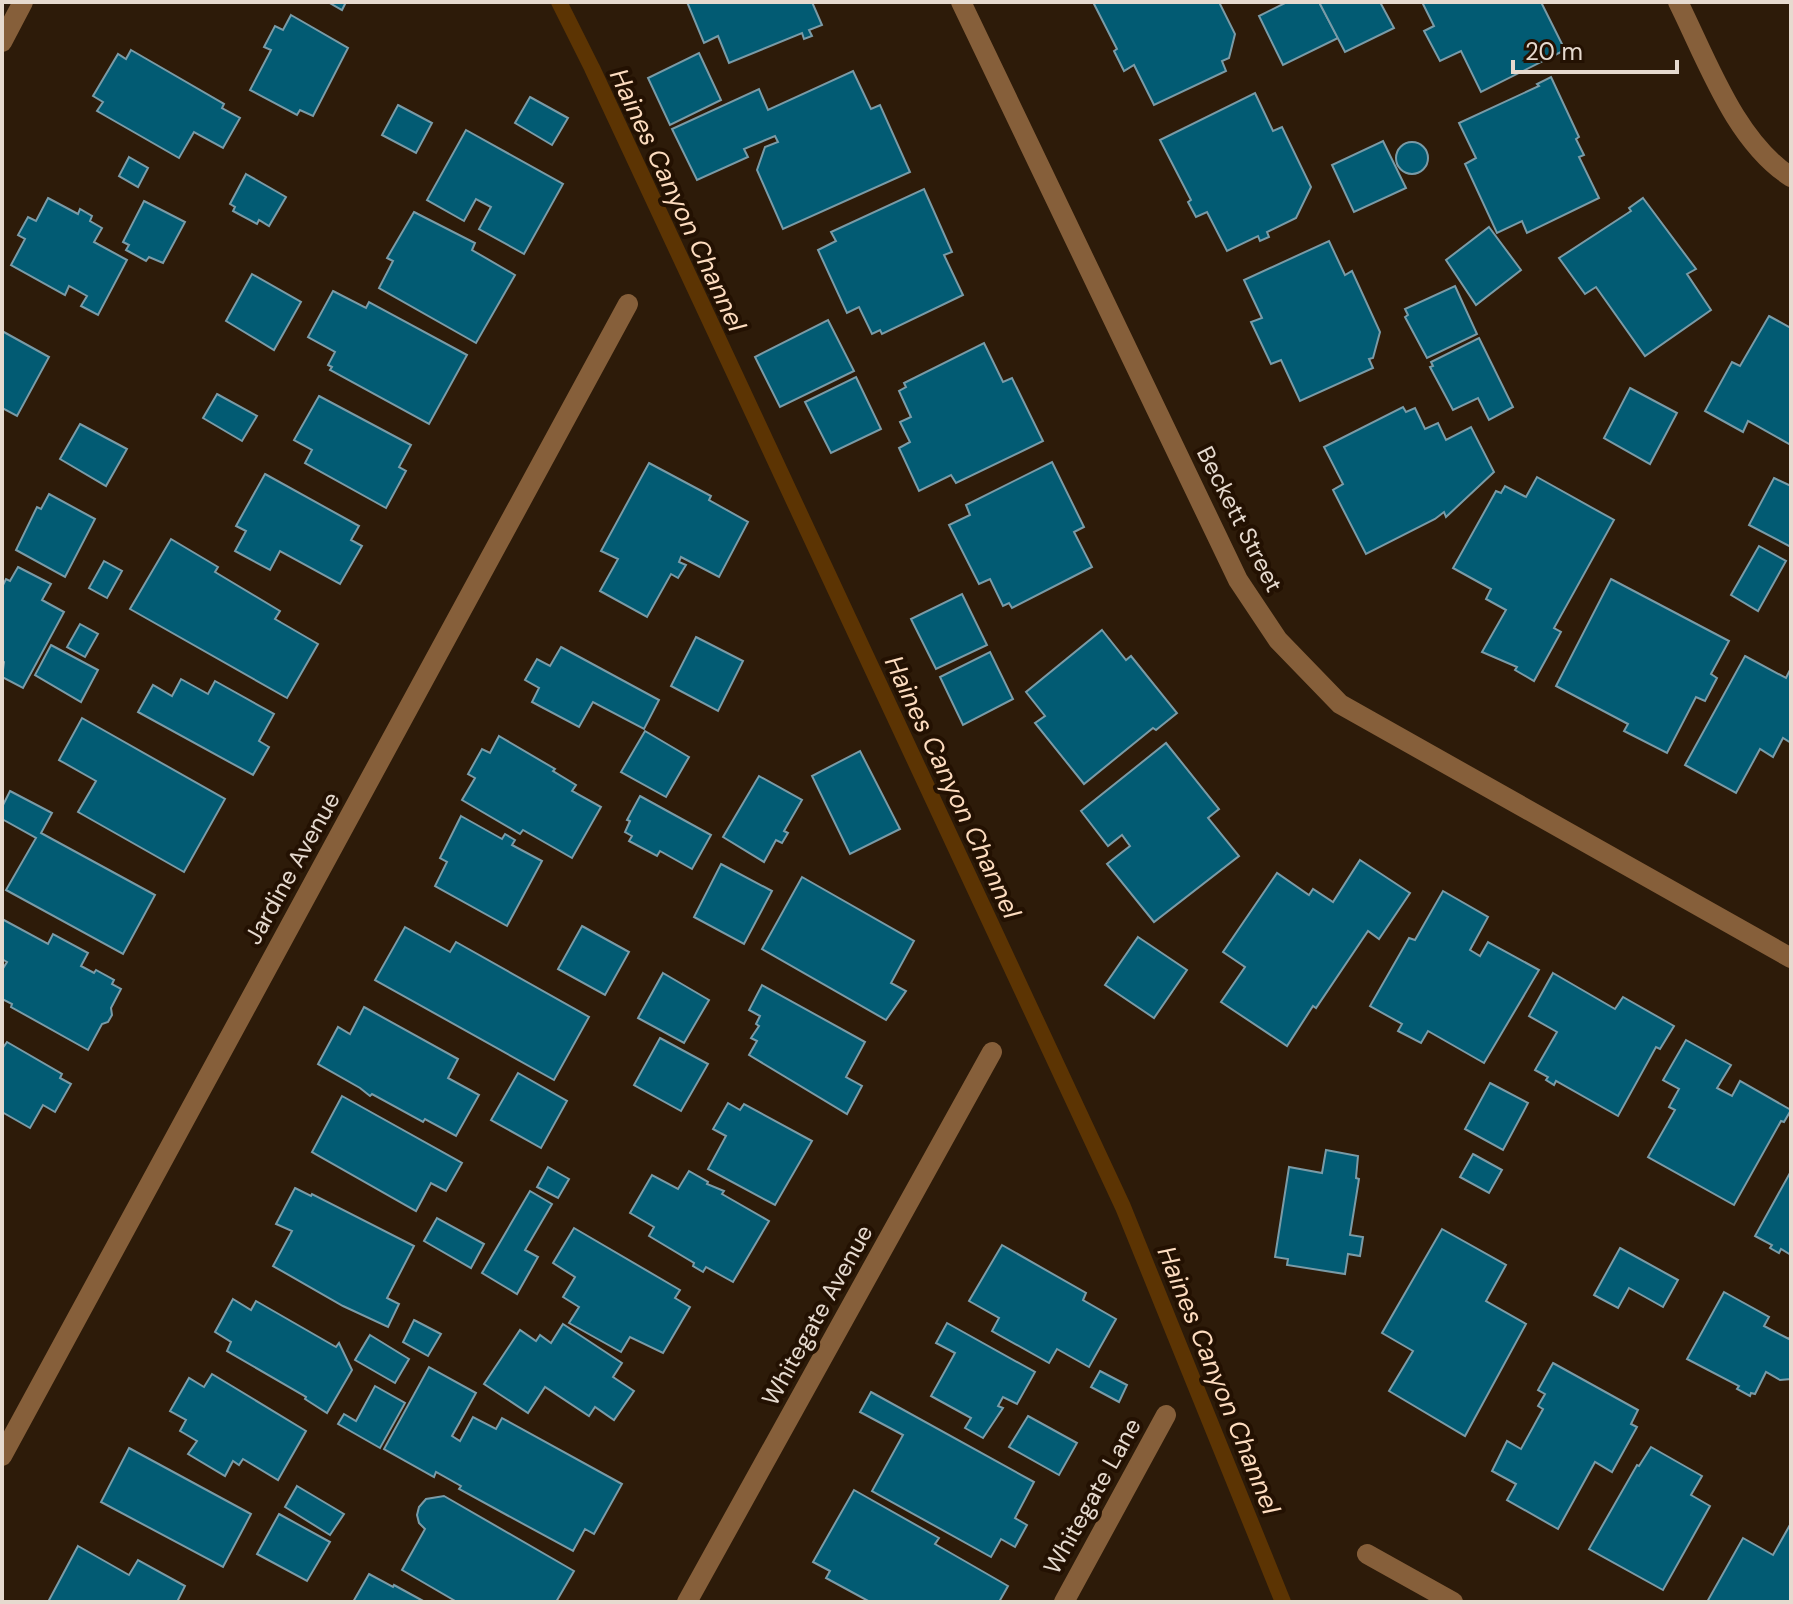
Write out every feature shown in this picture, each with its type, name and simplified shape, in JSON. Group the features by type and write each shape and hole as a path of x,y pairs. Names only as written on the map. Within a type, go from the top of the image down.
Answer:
{"street":[{"path":"2,42 23,2"},
{"name":"Beckett Street","path":"961,2 1238,580 1278,640 1340,704 1791,958"},
{"path":"1678,2 1740,125 1760,150 1791,177"},
{"name":"Jardine Avenue","path":"2,1456 628,304"},
{"name":"Whitegate Avenue","path":"687,1602 992,1052"},
{"name":"Whitegate Lane","path":"1064,1602 1166,1415"},
{"path":"1367,1554 1453,1602"}],"building":[{"path":"328,2 346,2 342,10"},
{"path":"687,2 812,2 822,25 809,30 812,36 804,39 802,33 729,63 718,36 704,43"},
{"path":"1093,2 1219,2 1235,34 1229,58 1222,61 1226,71 1154,105 1134,65 1124,71 1114,51 1117,49"},
{"path":"1287,2 1319,2 1338,38 1283,65 1259,16"},
{"path":"1319,2 1380,2 1394,28 1345,52"},
{"path":"1422,2 1541,2 1565,50 1481,92 1461,51 1440,61 1424,31 1434,26"},
{"path":"291,15 348,48 313,116 300,110 297,115 250,90 271,50 264,47 275,26 283,30"},
{"path":"131,50 224,104 222,108 240,118 223,148 194,132 179,158 97,111 103,102 93,96 118,54 126,59"},
{"path":"699,53 721,100 670,125 648,78"},
{"path":"853,71 871,109 880,105 910,172 783,229 757,170 765,147 778,142 775,136 744,149 748,157 697,180 672,129 759,89 768,110"},
{"path":"1551,77 1579,137 1576,139 1584,155 1579,157 1599,198 1527,233 1522,221 1497,233 1465,164 1476,158 1459,123 1539,86 1537,84"},
{"path":"1255,93 1273,131 1282,127 1311,187 1296,218 1267,232 1269,237 1260,241 1258,236 1227,251 1207,212 1196,217 1188,202 1191,200 1160,140"},
{"path":"530,97 568,118 552,145 515,123"},
{"path":"398,105 432,123 416,153 382,135"},
{"path":"466,130 563,184 524,254 479,229 491,207 476,199 464,221 427,200"},
{"path":"1383,141 1406,188 1354,212 1332,165"},
{"path":"1412,142 1423,147 1428,158 1423,169 1412,174 1401,169 1396,158 1401,147"},
{"path":"129,157 148,168 138,187 119,176"},
{"path":"246,174 286,197 269,226 259,220 257,224 233,211 235,207 230,204"},
{"path":"924,189 952,252 944,255 963,295 882,334 880,330 872,334 859,307 847,313 818,250 836,241 831,232"},
{"path":"48,198 78,214 80,209 92,216 90,221 102,228 94,242 127,260 98,315 81,306 87,296 69,286 65,295 11,265 25,239 18,235 28,217 36,221"},
{"path":"1643,198 1696,269 1687,274 1711,310 1645,356 1596,287 1585,294 1559,258 1631,211 1629,208"},
{"path":"144,201 185,222 163,263 149,257 146,261 126,250 129,245 123,242"},
{"path":"414,212 475,243 472,250 515,275 476,343 379,288 393,261 387,258"},
{"path":"1489,227 1521,270 1476,305 1446,260"},
{"path":"1329,241 1345,275 1352,271 1380,332 1373,358 1369,359 1373,368 1300,401 1281,360 1271,364 1251,322 1262,318 1244,280"},
{"path":"252,274 301,302 274,350 226,321"},
{"path":"1455,286 1477,334 1427,358 1405,317 1408,315 1405,309"},
{"path":"333,291 366,308 369,302 467,355 429,424 330,370 332,367 328,365 335,352 308,337"},
{"path":"1769,316 1791,328 1791,445 1748,421 1743,432 1705,411 1732,362 1740,366"},
{"path":"828,320 854,371 780,407 755,357"},
{"path":"2,331 49,357 17,416 2,408"},
{"path":"1479,338 1513,407 1489,420 1478,398 1453,410 1430,367 1433,366 1431,362"},
{"path":"984,343 1003,382 1012,378 1043,441 956,483 951,475 919,491 899,448 910,442 900,422 911,417 899,391 906,387 904,383"},
{"path":"856,377 881,429 831,453 805,402"},
{"path":"1630,388 1677,413 1650,464 1604,438"},
{"path":"217,394 257,416 242,441 203,418"},
{"path":"319,396 411,445 399,467 406,471 386,508 305,463 312,450 294,440"},
{"path":"1403,407 1406,412 1415,408 1425,429 1438,423 1446,440 1471,427 1494,472 1446,517 1444,512 1366,554 1333,490 1343,484 1324,447"},
{"path":"80,424 127,449 106,486 60,459"},
{"path":"1052,462 1084,527 1074,532 1092,567 1012,608 1009,603 1003,606 990,579 979,584 949,525 970,515 966,505"},
{"path":"649,463 711,496 709,500 748,522 719,577 681,557 679,562 686,565 678,578 671,574 647,617 600,591 618,559 601,551"},
{"path":"265,474 359,526 351,540 362,546 340,584 280,551 270,570 235,551 246,531 236,526"},
{"path":"1537,477 1614,520 1554,628 1561,632 1534,681 1515,670 1517,667 1482,652 1506,610 1486,599 1491,589 1453,568 1496,491 1501,493 1505,486 1526,497"},
{"path":"1774,478 1791,486 1791,547 1749,525"},
{"path":"49,494 95,519 65,577 16,550 37,507 41,509"},
{"path":"171,539 218,567 215,572 280,611 275,619 318,644 287,698 130,609"},
{"path":"1759,546 1786,561 1758,611 1731,595"},
{"path":"104,561 122,571 107,598 89,588"},
{"path":"18,567 51,584 42,600 64,612 23,688 2,677 2,587 6,579 10,581"},
{"path":"1611,579 1729,641 1711,674 1717,678 1705,701 1696,697 1667,753 1624,731 1628,724 1556,686"},
{"path":"962,594 987,645 936,669 911,619"},
{"path":"80,624 98,634 85,657 67,647"},
{"path":"1102,630 1126,660 1131,656 1177,713 1156,730 1153,728 1084,784 1035,723 1045,716 1026,692"},
{"path":"696,637 743,661 718,711 671,686"},
{"path":"51,645 98,670 81,702 35,675"},
{"path":"561,647 659,700 644,729 593,702 579,727 532,702 539,688 525,680 537,659 550,666"},
{"path":"990,652 1013,699 963,725 940,677"},
{"path":"1745,656 1786,678 1791,668 1791,743 1783,738 1773,757 1760,749 1736,793 1685,765"},
{"path":"181,679 208,694 215,681 274,714 259,741 269,747 253,775 138,712 153,685 172,696"},
{"path":"82,718 225,799 184,872 78,812 96,781 59,760"},
{"path":"645,731 689,757 666,797 621,772"},
{"path":"499,736 555,769 553,771 576,785 572,791 601,807 572,858 523,830 520,834 462,800 475,778 468,774 482,749 490,753"},
{"path":"1166,743 1219,809 1208,818 1239,856 1154,922 1107,864 1130,846 1122,835 1108,846 1081,811"},
{"path":"860,751 900,829 850,854 812,776"},
{"path":"759,776 802,800 784,831 788,833 782,843 776,840 764,862 723,837"},
{"path":"10,791 52,813 41,833 155,895 123,954 6,890 36,838 2,819 2,807"},
{"path":"640,796 711,835 692,869 660,851 657,856 629,841 632,836 625,832 630,821 627,820"},
{"path":"461,816 502,839 505,834 515,840 512,845 542,861 507,926 435,886 447,862 440,858"},
{"path":"1360,860 1410,893 1379,939 1368,931 1287,1046 1221,1002 1245,967 1223,952 1277,873 1309,895 1313,889 1333,902"},
{"path":"721,864 772,891 744,944 694,917"},
{"path":"802,877 914,941 891,983 906,991 886,1020 762,949"},
{"path":"1443,891 1488,917 1470,950 1480,956 1488,942 1539,970 1484,1063 1428,1031 1421,1043 1398,1031 1402,1024 1370,1006 1409,938 1415,940"},
{"path":"2,919 48,944 53,934 88,953 81,966 114,980 112,984 121,989 111,1008 112,1015 108,1022 102,1024 88,1050 2,999 2,970 7,962 2,959"},
{"path":"582,926 629,952 605,995 558,969"},
{"path":"405,927 450,952 456,942 589,1017 554,1080 375,980"},
{"path":"1138,937 1187,970 1154,1018 1105,985"},
{"path":"663,973 709,1000 684,1043 638,1018"},
{"path":"1553,973 1615,1009 1623,997 1674,1026 1660,1049 1656,1047 1618,1116 1556,1081 1554,1085 1546,1080 1548,1077 1535,1070 1557,1032 1529,1016"},
{"path":"762,985 865,1042 846,1077 862,1086 847,1114 749,1055 757,1041 751,1038 759,1026 756,1024 760,1016 749,1010"},
{"path":"364,1007 458,1059 448,1078 479,1095 456,1136 372,1094 370,1096 318,1064 338,1027 350,1034"},
{"path":"660,1038 708,1064 681,1111 634,1085"},
{"path":"1686,1040 1731,1065 1717,1088 1732,1096 1740,1081 1791,1110 1784,1122 1781,1121 1734,1205 1648,1157 1675,1110 1669,1107 1679,1089 1663,1080"},
{"path":"7,1042 62,1074 60,1078 71,1084 55,1112 43,1105 30,1128 2,1112 2,1049"},
{"path":"518,1073 567,1101 541,1148 491,1120"},
{"path":"1490,1083 1528,1103 1503,1150 1465,1129"},
{"path":"342,1096 462,1163 446,1191 431,1183 416,1211 312,1152"},
{"path":"728,1103 740,1110 744,1104 812,1141 775,1205 708,1169 726,1136 713,1129"},
{"path":"1326,1150 1358,1156 1356,1178 1359,1179 1350,1235 1363,1237 1360,1256 1348,1254 1345,1274 1287,1265 1288,1259 1275,1257 1289,1167 1322,1173"},
{"path":"1473,1154 1502,1170 1489,1193 1460,1177"},
{"path":"548,1167 569,1179 558,1198 537,1187"},
{"path":"689,1171 769,1221 733,1282 706,1267 703,1272 693,1266 694,1263 649,1236 654,1227 630,1213 652,1175 678,1189"},
{"path":"1791,1171 1791,1255 1781,1249 1779,1253 1770,1248 1772,1245 1755,1236"},
{"path":"295,1188 414,1246 387,1298 399,1304 388,1327 343,1306 273,1266 292,1231 276,1224"},
{"path":"530,1191 552,1204 525,1250 538,1257 517,1294 482,1273"},
{"path":"437,1218 484,1244 471,1268 424,1241"},
{"path":"574,1228 680,1290 675,1298 690,1307 663,1353 630,1337 621,1352 569,1323 579,1307 563,1297 575,1277 553,1263"},
{"path":"1442,1229 1506,1265 1486,1301 1526,1324 1465,1436 1389,1391 1413,1351 1382,1333"},
{"path":"1002,1245 1086,1293 1083,1300 1116,1319 1089,1367 1057,1349 1049,1363 992,1331 999,1318 969,1301"},
{"path":"1620,1248 1678,1280 1663,1307 1629,1288 1618,1308 1594,1295"},
{"path":"1724,1292 1769,1317 1764,1326 1789,1339 1791,1334 1791,1379 1780,1380 1766,1372 1755,1394 1751,1393 1750,1396 1737,1389 1739,1386 1687,1359"},
{"path":"233,1299 251,1310 256,1301 336,1347 339,1343 352,1370 327,1413 306,1397 227,1351 231,1342 215,1332"},
{"path":"414,1320 441,1334 428,1356 403,1342"},
{"path":"947,1323 1035,1372 1017,1404 1003,1397 998,1406 1003,1408 983,1438 965,1428 971,1418 931,1396 955,1353 936,1343"},
{"path":"563,1324 622,1363 613,1377 634,1391 614,1420 595,1407 589,1416 545,1387 528,1413 484,1384 520,1330 536,1341 540,1335 551,1343"},
{"path":"370,1335 409,1359 395,1383 355,1360"},
{"path":"1553,1363 1638,1410 1631,1424 1637,1427 1612,1472 1595,1462 1558,1529 1507,1500 1516,1484 1492,1471 1507,1441 1521,1449 1543,1409 1538,1406 1545,1394 1538,1390"},
{"path":"429,1367 476,1393 452,1436 460,1441 473,1417 496,1429 502,1418 622,1484 594,1534 585,1529 573,1551 459,1489 461,1486 436,1472 434,1477 384,1449"},
{"path":"1100,1371 1127,1385 1119,1402 1091,1387"},
{"path":"212,1374 306,1431 278,1480 243,1459 239,1465 233,1461 225,1476 188,1454 197,1441 180,1431 186,1420 170,1411 189,1378 204,1387"},
{"path":"375,1386 405,1403 380,1448 338,1424 344,1414 356,1421"},
{"path":"871,1392 1034,1482 1015,1518 1027,1525 1015,1547 1001,1539 991,1557 872,1491 903,1435 860,1412"},
{"path":"1028,1416 1077,1443 1059,1475 1009,1447"},
{"path":"1651,1447 1702,1476 1691,1495 1710,1506 1663,1590 1589,1549 1637,1465"},
{"path":"129,1448 251,1514 223,1567 101,1502"},
{"path":"297,1486 344,1514 330,1535 285,1507"},
{"path":"854,1490 939,1538 935,1544 1008,1586 999,1602 870,1602 826,1578 830,1571 813,1562"},
{"path":"444,1496 574,1571 556,1602 457,1602 402,1570 425,1529 419,1523 419,1507 426,1499"},
{"path":"279,1514 330,1542 307,1581 257,1554"},
{"path":"1791,1523 1791,1602 1707,1602 1743,1538 1773,1555"},
{"path":"78,1546 129,1575 138,1560 185,1586 177,1602 48,1602"},
{"path":"369,1574 394,1585 425,1602 353,1602"}],"waterway":[{"name":"Haines Canyon Channel","path":"559,2 1123,1207 1283,1602"}]}
